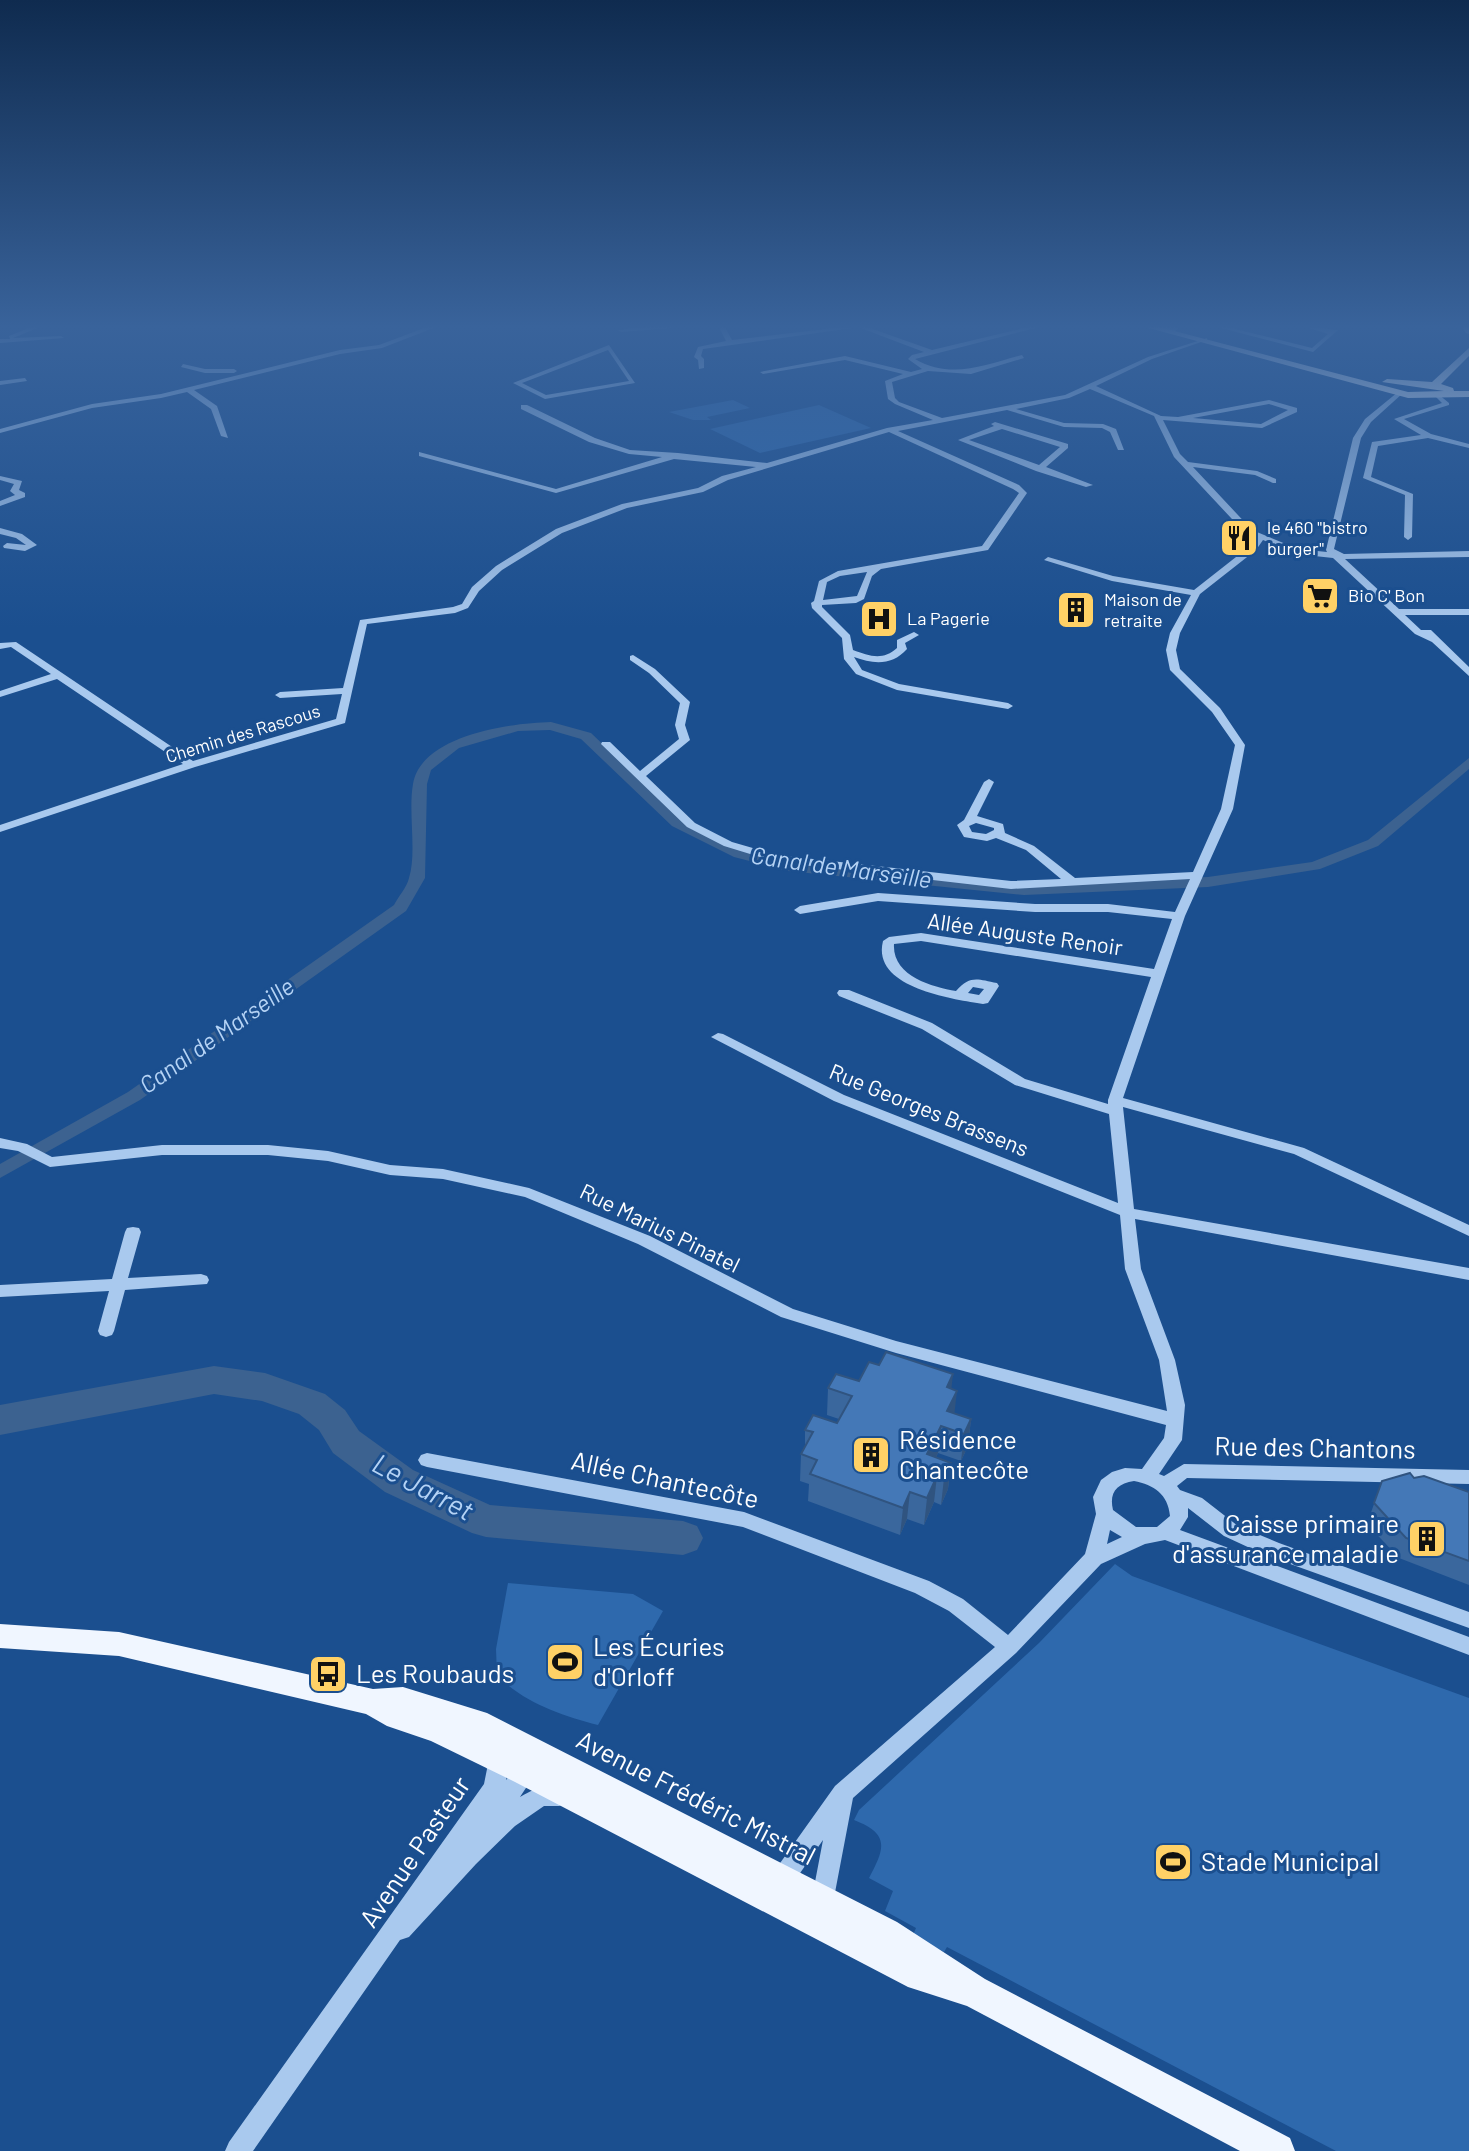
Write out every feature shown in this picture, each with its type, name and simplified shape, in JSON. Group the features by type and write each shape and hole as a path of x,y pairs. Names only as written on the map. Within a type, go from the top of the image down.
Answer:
{"main road":[{"name":"Avenue Frédéric Mistral","path":"0,1636 119,1644 373,1702 397,1717 500,1747 820,1912 924,1956 973,1991 1277,2151"},
{"name":"Avenue Frédéric Mistral","path":"532,1763 568,1796 776,1889"}],"street":[{"path":"222,427 225,436"},
{"path":"566,427 592,440 637,453 772,466"},
{"name":"Chemin des Rascous","path":"0,829 191,765 341,721 363,622 455,610 465,606 475,589 499,568 565,528 625,506 700,490 725,478 903,427"},
{"path":"998,427 962,440 1089,485"},
{"path":"1006,427 1065,446 1039,469"},
{"path":"1106,427 1113,431 1121,448"},
{"path":"1163,427 1168,443 1225,509 1260,538 1276,544 1332,553 1469,554"},
{"path":"1246,434 1259,427"},
{"path":"1332,553 1335,525 1357,438 1364,427"},
{"path":"1413,427 1428,436 1469,446"},
{"path":"890,430 1016,487 1023,493 985,548 853,570 823,581 816,603 820,613 847,637 851,652 849,659 859,672 897,687 1008,706"},
{"path":"1408,537 1409,494 1367,478 1375,444 1428,436"},
{"path":"422,454 556,491 678,455"},
{"path":"1186,464 1257,473 1273,481"},
{"path":"0,478 19,483 14,491 22,495 0,504"},
{"path":"1335,525 1347,554 1400,612 1469,612"},
{"path":"0,531 19,536 33,545 25,548 7,546"},
{"path":"1147,1476 1173,1440 1174,1387 1133,1269 1117,1106 1179,916 1227,809 1240,745 1216,710 1175,670 1171,660 1175,633 1196,593 1253,548 1260,538"},
{"path":"1332,553 1469,673"},
{"path":"1048,560 1112,578 1196,593"},
{"path":"816,603 856,600 861,597 868,575 879,566"},
{"path":"851,652 870,659 887,659 902,649 900,642 914,635"},
{"path":"0,646 13,644 191,765"},
{"path":"633,658 685,702 679,715 680,732 685,740 640,776"},
{"path":"0,694 58,675"},
{"path":"280,695 346,691"},
{"path":"606,744 681,817 702,832 776,858 1011,885 1194,880"},
{"path":"989,782 962,828 968,835 987,838 997,834 1030,848 1074,883"},
{"path":"800,910 878,897 1035,908 1108,908 1179,916"},
{"name":"Allée Auguste Renoir","path":"960,995 907,980 889,957 889,941 921,937 1160,974"},
{"path":"844,993 927,1026 1020,1082 1299,1151 1469,1231"},
{"name":"Rue Georges Brassens","path":"718,1037 839,1098 1129,1213 1469,1274"},
{"name":"Rue Marius Pinatel","path":"0,1143 22,1147 41,1160 162,1150 268,1150 443,1174 529,1193 644,1240 787,1313 896,1347 1174,1420"},
{"path":"106,1331 133,1232"},
{"path":"0,1291 201,1280"},
{"name":"Allée Chantecôte","path":"427,1460 744,1520 922,1587 956,1605 1009,1647"},
{"name":"Rue des Chantons","path":"1170,1490 1184,1471 1469,1477"},
{"path":"1094,1558 1105,1514 1101,1494 1105,1486 1123,1475 1147,1476 1195,1503 1231,1531 1272,1549 1469,1620"},
{"path":"1166,1533 1179,1517 1170,1490"},
{"path":"1105,1514 1120,1529 1142,1537"},
{"path":"776,1889 843,1793 1009,1647 1094,1558 1142,1537 1166,1533 1469,1646"},
{"name":"Avenue Pasteur","path":"238,2151 494,1788 500,1747"},
{"name":"Avenue Pasteur","path":"443,1883 532,1763"},
{"path":"820,1912 843,1793"},
{"name":"Avenue Pasteur","path":"380,1953 443,1883 524,1807 542,1797 568,1796"}],"shaded area":[{"path":"717,427 871,428 760,453 710,429"},
{"name":"Stade Municipal","path":"1115,1564 1132,1576 1469,1698 1469,2151 1336,2151 947,1947 944,1952 913,1935 916,1928 885,1911 893,1891 869,1878 881,1843 874,1831 854,1820 859,1810 1039,1643"},
{"name":"Les Écuries d'Orloff","path":"508,1583 633,1594 663,1611 598,1725 531,1700 497,1675 496,1649"}],"building":[{"name":"Résidence Chantecôte","path":"886,1352 953,1374 947,1387 957,1391 947,1411 971,1419 964,1434 941,1426 927,1454 951,1463 944,1478 937,1476 927,1498 910,1492 903,1508 810,1474 817,1460 801,1454 813,1432 805,1430 813,1415 837,1423 852,1396 828,1388 836,1374 859,1381 869,1362 879,1365"},
{"path":"1410,1473 1414,1478 1424,1476 1469,1492 1469,1561 1406,1538 1374,1503 1382,1481"}],"waterway":[{"name":"Canal de Marseille","path":"0,1172 134,1096 400,908 417,878 420,784 425,768 454,745 517,727 551,726 586,736 677,823 739,854 788,866 1024,890 1208,882 1315,866 1373,843 1469,762"},
{"name":"Le Jarret","path":"0,1420 214,1380 265,1387 312,1404 332,1420 346,1442 399,1481 486,1521 683,1538"}],"place":[{"name":"le 460 \"bistro burger\"","path":"1239,538"},
{"name":"Bio C' Bon","path":"1320,596"},
{"name":"Maison de retraite","path":"1076,610"},
{"name":"La Pagerie","path":"879,619"},
{"name":"Résidence Chantecôte","path":"871,1455"},
{"name":"Caisse primaire d'assurance maladie","path":"1427,1539"},
{"name":"Les Écuries d'Orloff","path":"565,1662"},
{"name":"Les Roubauds","path":"328,1674"},
{"name":"Stade Municipal","path":"1173,1862"}]}
